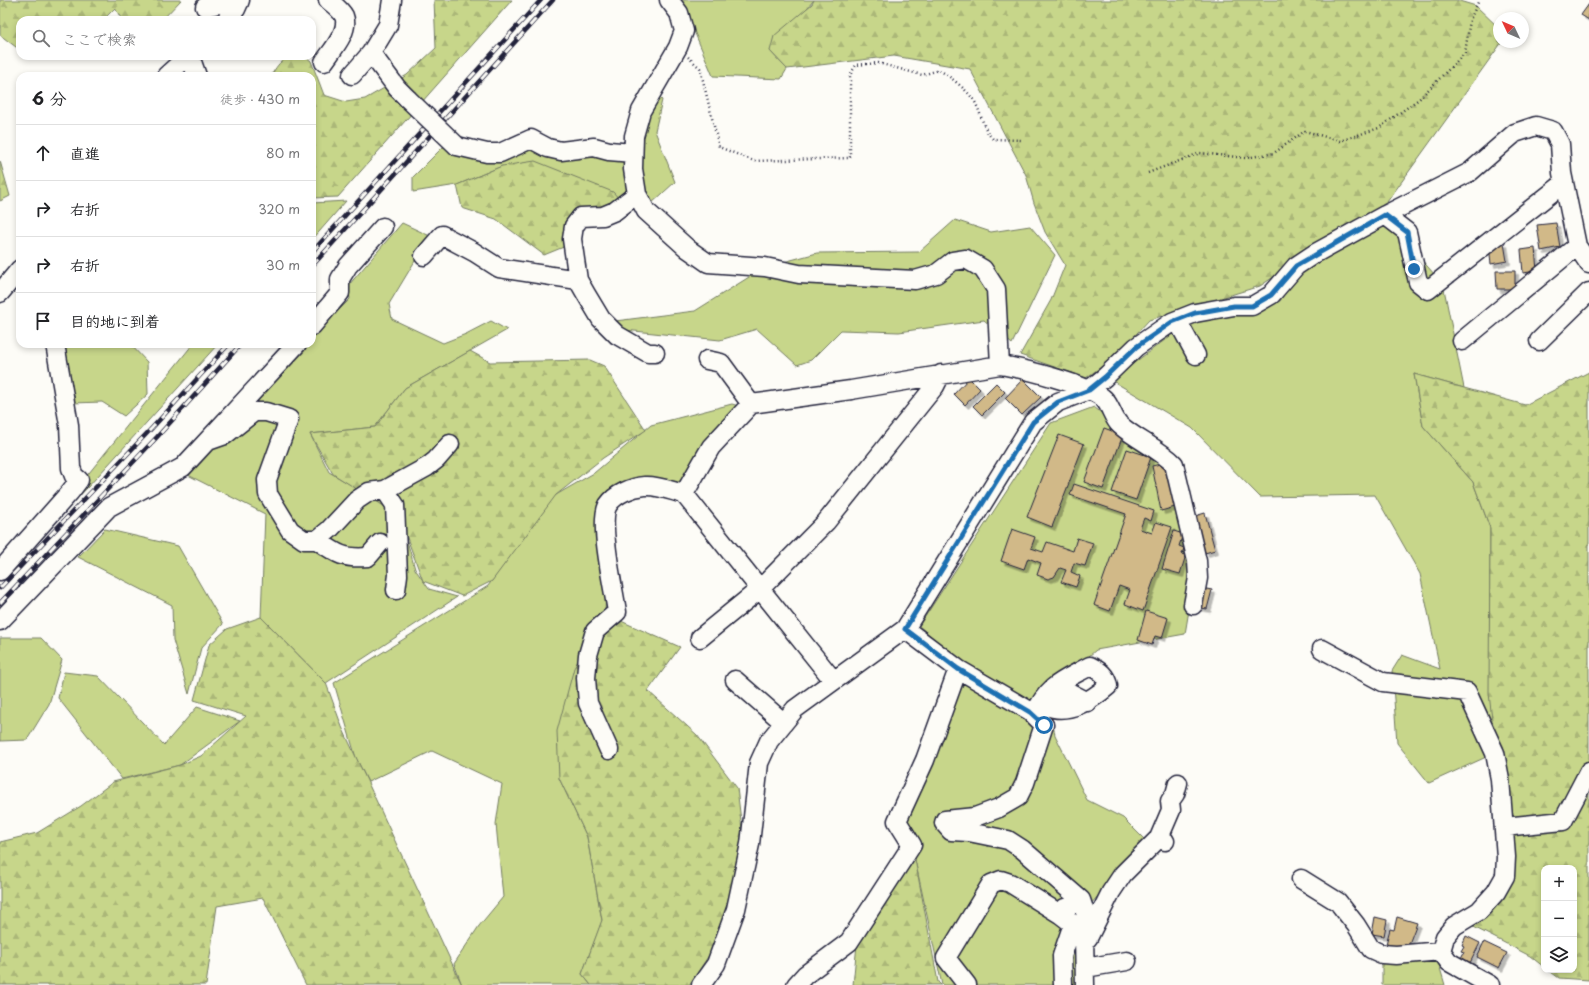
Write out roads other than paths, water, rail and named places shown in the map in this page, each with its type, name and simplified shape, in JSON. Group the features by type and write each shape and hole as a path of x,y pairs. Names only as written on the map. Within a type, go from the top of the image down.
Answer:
{"street":[{"path":"324,62 336,44 345,25 344,16 328,0"},
{"path":"352,74 371,53 388,26 392,0"},
{"path":"205,6 233,1 240,2 230,16"},
{"path":"676,4 684,31 678,47 641,111 634,136 633,169 637,194 646,211 688,249 708,263 765,267 799,274 915,280 936,274 953,261 966,259 984,269 996,289 1000,365"},
{"path":"371,53 397,88 458,146 487,153 500,153 531,139 548,148 561,151 594,147 608,151 633,153"},
{"path":"171,72 184,60"},
{"path":"191,60 195,72"},
{"path":"700,985 716,964 736,909 750,844 759,763 769,741 794,709 905,629 1033,422 1058,402 1089,390 1105,377 1136,347 1177,320 1195,313 1234,306 1252,306 1271,295 1296,266 1385,215 1470,172 1514,133 1536,126 1553,131 1560,144 1564,183 1577,246 1589,264"},
{"path":"1385,215 1407,232 1418,282 1428,290 1564,183"},
{"path":"637,194 615,211 603,216 581,217 574,226 572,239 578,280 601,319 616,335 648,353 655,353"},
{"path":"316,321 340,293 340,280 348,266 383,227"},
{"path":"424,256 442,235 474,252 499,268 578,280"},
{"path":"1462,341 1577,246"},
{"path":"0,293 16,274"},
{"path":"1539,342 1589,292"},
{"path":"1177,320 1196,355"},
{"path":"0,571 70,492 78,480 72,472 69,425 56,348"},
{"path":"0,621 109,507 183,467 293,348"},
{"path":"707,360 721,363 752,404"},
{"path":"684,494 710,447 752,404 851,390 1000,365 1018,368 1089,390 1104,400 1119,424 1164,454 1174,464 1197,561 1198,578 1193,605"},
{"path":"700,638 760,589 826,522 935,386 941,374"},
{"path":"208,441 225,435 254,412 266,412 289,419 267,480 268,494 290,530 304,540 318,540 333,551 350,558 368,557 380,543"},
{"path":"318,540 330,530 357,500 369,492 384,490 427,467 436,460 450,444"},
{"path":"609,750 588,703 586,678 588,655 595,631 617,612 604,520 607,506 626,491 646,486 684,494 833,680"},
{"path":"384,490 395,505 398,575 396,590"},
{"path":"905,629 958,669 1034,715 1044,725 1025,783 1018,797 999,808 975,817 945,820 944,823 951,831 970,832 1008,840 1022,849 1081,900 1087,918 1084,946 1085,976 1127,961"},
{"path":"1322,649 1383,682 1467,692 1495,754 1500,779 1504,827 1506,857 1505,876 1496,892 1479,911 1454,926 1445,937 1441,951"},
{"path":"1034,715 1043,697 1090,666 1100,671 1107,678 1108,686 1088,702 1055,710 1047,706 1061,686"},
{"path":"796,985 806,975 850,942 912,846 897,821 925,760 958,669"},
{"path":"735,680 783,722"},
{"path":"1061,686 1088,702"},
{"path":"1504,827 1563,821 1589,771"},
{"path":"1084,946 1111,892 1123,874 1162,840 1171,810 1170,801 1175,794 1178,783"},
{"path":"1301,879 1338,902 1356,925 1371,949 1382,954 1396,955 1441,951"},
{"path":"967,985 946,958 991,884 1001,880 1010,883 1060,914 1073,924 1062,956 1063,985"},
{"path":"1060,914 1065,908 1075,907 1087,918"},
{"path":"1441,951 1449,962 1490,985"}],"railway":[{"path":"316,248 541,0"},
{"path":"316,262 553,0"},
{"path":"0,588 152,428 225,348"},
{"path":"0,603 157,437 237,348"}]}
